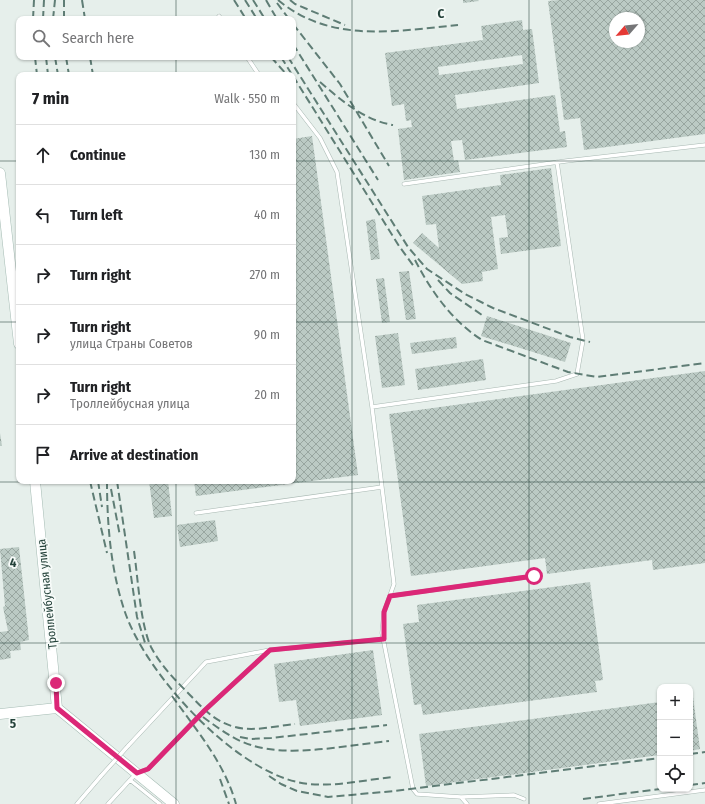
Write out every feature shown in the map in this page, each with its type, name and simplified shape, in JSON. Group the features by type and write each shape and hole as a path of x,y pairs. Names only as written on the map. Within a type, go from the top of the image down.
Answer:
{"main road":[{"path":"0,173 2,206 16,320"},
{"name":"Троллейбусная улица","path":"36,484 57,708"},
{"path":"0,714 57,708 174,804"}],"lane":[{"path":"249,60 257,72"},
{"path":"296,107 320,138 337,172 372,407 394,584 384,612 384,639 413,788 417,794 461,797 514,794 524,799"},
{"path":"404,184 557,162 705,145"},
{"path":"372,407 556,381 577,374 583,340 557,162"},
{"path":"196,513 382,487"},
{"path":"390,596 534,576"},
{"path":"77,804 128,746 206,662 270,650 384,639"},
{"path":"108,804 137,773 148,769 205,710 270,650"},
{"path":"130,780 160,804"},
{"path":"599,804 705,790"},
{"path":"461,797 467,804"}],"building":[{"path":"463,0 478,0 479,1 463,3"},
{"path":"705,0 705,134 584,150 580,118 564,120 548,1"},
{"path":"522,20 523,30 532,29 539,83 455,95 457,109 555,95 560,132 565,131 567,147 465,160 462,140 451,141 454,161 458,160 460,172 404,180 398,129 412,127 411,120 406,121 404,104 392,106 385,53 483,40 481,26","holes":["522,55 523,64 439,75 438,67"]},
{"path":"312,136 358,475 296,483 296,139"},
{"path":"551,168 561,246 501,254 499,238 508,237 505,215 491,217 498,269 482,272 483,281 462,284 413,243 422,233 439,248 436,224 426,225 422,196 501,185 500,175"},
{"path":"375,219 380,259 371,260 366,221"},
{"path":"409,271 416,319 406,320 399,272"},
{"path":"384,278 390,322 382,323 376,279"},
{"path":"487,316 571,343 565,362 481,336"},
{"path":"398,333 405,385 382,388 375,336"},
{"path":"456,337 457,348 412,354 410,343"},
{"path":"483,359 486,380 418,390 415,369"},
{"path":"705,371 705,563 653,570 652,560 547,574 545,558 411,576 389,414"},
{"path":"0,433 2,446 0,446"},
{"path":"149,484 168,484 172,516 154,518"},
{"path":"194,484 289,484 196,496"},
{"path":"215,520 218,541 180,547 177,525"},
{"path":"19,547 29,640 20,642 21,650 10,651 11,658 0,660 0,632 8,631 3,607 5,606 0,549"},
{"path":"590,582 603,680 595,681 597,692 423,715 421,704 414,705 403,624 419,622 417,605"},
{"path":"373,650 382,715 300,726 296,700 279,702 274,664"},
{"path":"693,697 700,749 693,750"},
{"path":"657,702 657,755 426,786 419,734"}],"railway":[{"path":"33,16 34,0"},
{"path":"43,16 44,0"},
{"path":"53,16 55,0"},
{"path":"64,0 64,16"},
{"path":"82,0 85,16"},
{"path":"234,0 244,16"},
{"path":"245,0 255,16"},
{"path":"253,0 263,16"},
{"path":"266,0 275,16"},
{"path":"278,0 298,14 320,23 342,29 388,31 458,25"},
{"path":"290,0 295,4 345,25"},
{"path":"277,3 287,16"},
{"path":"296,28 340,84 389,166"},
{"path":"296,49 378,180"},
{"path":"35,60 37,72"},
{"path":"46,60 48,72"},
{"path":"56,60 58,72"},
{"path":"66,60 68,72"},
{"path":"90,60 92,72"},
{"path":"274,60 284,72"},
{"path":"283,60 290,72"},
{"path":"290,60 408,247 427,269 465,294 493,308 570,337 590,342"},
{"path":"296,81 399,246 415,268"},
{"path":"320,82 354,109 372,119 393,125"},
{"path":"415,260 435,294 452,315 471,332 482,340 568,372 597,377 705,363"},
{"path":"438,280 450,293 482,315"},
{"path":"91,484 107,553"},
{"path":"98,484 102,507"},
{"path":"107,484 109,532 113,566 126,615 137,639 153,665 173,691 196,716 220,739 246,758 272,773 297,782 320,785 393,777"},
{"path":"117,484 137,617 146,646"},
{"path":"111,489 120,536"},
{"path":"134,551 140,600 147,637 155,654 174,679 206,711 216,719 228,725 249,729 295,724"},
{"path":"172,696 209,747 224,774 236,804"},
{"path":"203,717 238,740 266,749 301,751 389,741"},
{"path":"240,737 250,739 271,738 387,725"},
{"path":"693,754 705,752"},
{"path":"269,776 281,784 297,791 328,797 394,791 657,758"},
{"path":"220,779 229,804"},
{"path":"693,785 705,783"},
{"path":"583,799 657,789"}],"route":[{"path":"56,683 57,708 137,773 148,769 205,710 270,650 384,639 382,633 384,612 390,596 534,576"}]}
